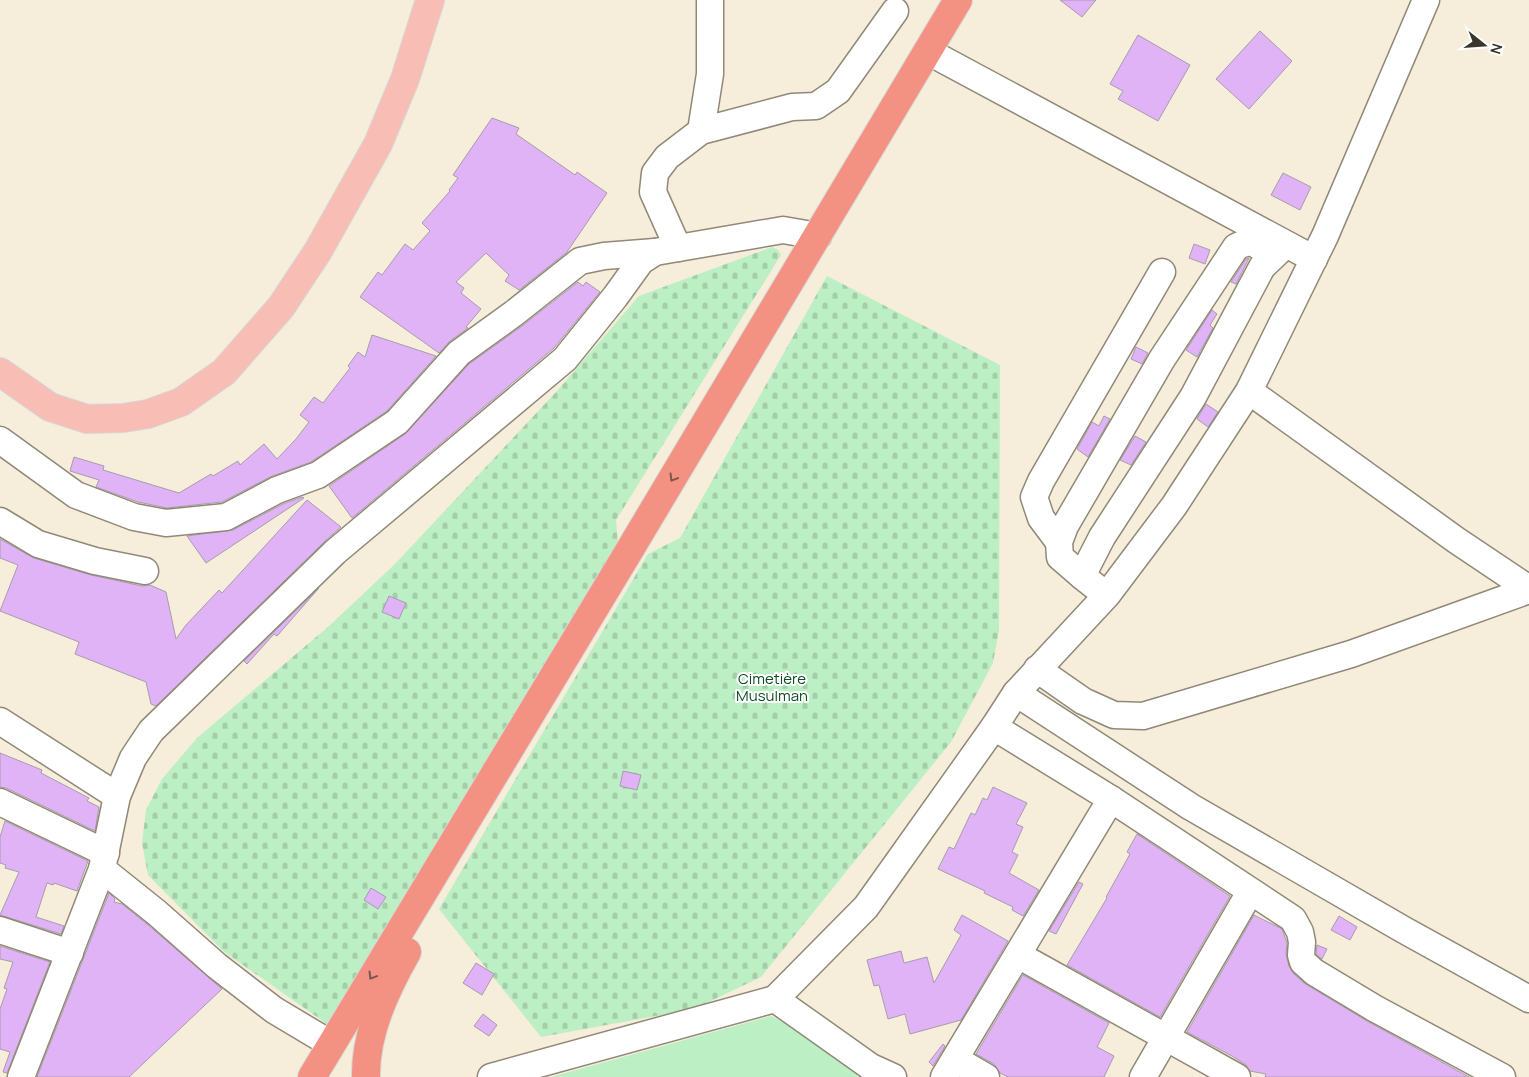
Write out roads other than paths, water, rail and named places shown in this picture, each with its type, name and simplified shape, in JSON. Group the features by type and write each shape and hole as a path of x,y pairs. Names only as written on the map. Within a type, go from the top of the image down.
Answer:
{"highway":[{"path":"312,1077 958,0"},
{"path":"366,1077 365,1064 371,1034 383,998 432,906 664,527 978,0"}],"main road":[{"path":"0,372 50,407 87,419 123,418 148,414 181,402 224,372 286,299 318,252 378,144 405,79 430,0"}],"street":[{"path":"701,131 710,74 710,0"},
{"path":"491,1077 776,999 866,907 1016,693 1107,595 1174,506 1249,392 1314,259 1426,0"},
{"path":"666,250 653,192 655,173 667,157 701,131 792,107 816,106 838,91 895,11"},
{"path":"942,59 1279,250"},
{"path":"0,440 76,494 134,517 166,523 226,517 277,490 318,475 397,422 459,353 513,314 580,261 604,256 666,250 783,230 818,236"},
{"path":"1107,595 1060,557 1059,542 1065,526 1162,359 1236,247 1244,242 1256,243 1314,259"},
{"path":"21,1077 104,861 117,796 133,758 152,731 335,552 565,359 641,262 666,250"},
{"path":"1082,576 1102,537 1193,396 1262,267 1279,250"},
{"path":"1059,542 1041,518 1034,497 1045,472 1162,272"},
{"path":"1249,392 1456,540 1529,589"},
{"path":"0,521 38,544 95,561 145,571"},
{"path":"1037,669 1083,701 1114,715 1143,716 1351,654 1529,589"},
{"path":"1016,693 1191,807 1404,930 1529,999"},
{"path":"0,721 117,796"},
{"path":"994,727 1112,799 1293,920 1300,932 1303,962 1314,972 1374,1008 1502,1077"},
{"path":"986,1077 949,1068 1112,799"},
{"path":"0,802 104,861 231,977 274,1010 331,1044"},
{"path":"1143,1077 1250,892"},
{"path":"0,930 70,953"},
{"path":"1018,955 1237,1077"},
{"path":"776,999 880,1074"}],"park label":[{"name":"Cimetière Musulman","path":"772,688"}]}
